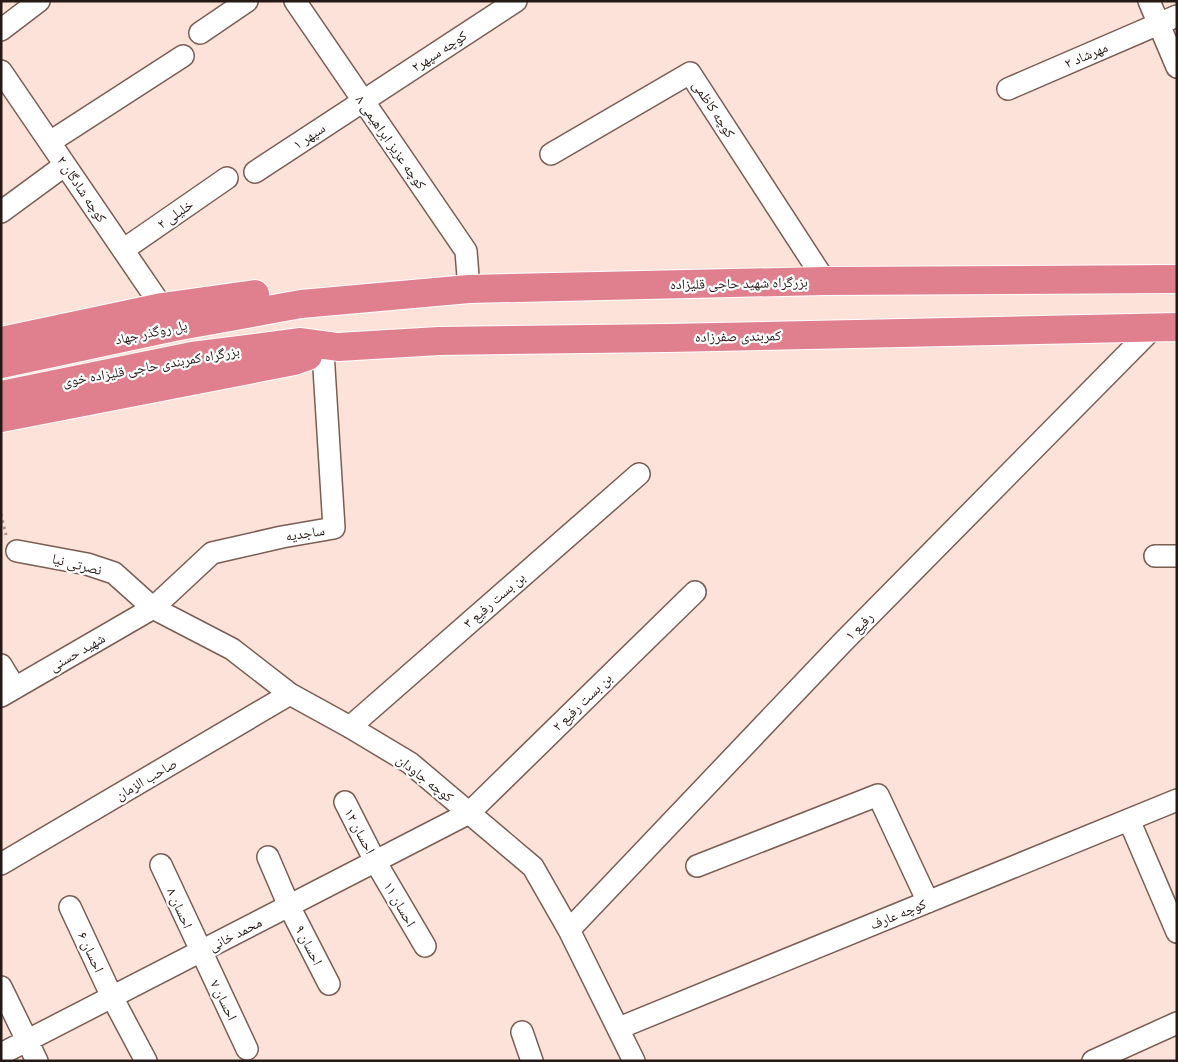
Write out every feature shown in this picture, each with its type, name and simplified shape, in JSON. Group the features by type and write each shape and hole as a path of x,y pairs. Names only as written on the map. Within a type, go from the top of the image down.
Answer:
{"highway":[{"name":"بزرگراه شهید حاجی قلیزاده","path":"301,304 469,290 825,282 1177,279"},
{"path":"1,342 162,307 303,287 344,300"},
{"name":"پل روگذر جهاد","path":"1,364 174,327 301,304"},
{"name":"کمربندی صفرزاده","path":"320,347 439,341 1166,327"},
{"path":"1,418 294,361 320,347"},
{"name":"بزرگراه کمربندی حاجی قلیزاده خوی","path":"1,395 192,356 320,347"}],"street":[{"path":"1,30 39,1"},
{"path":"200,33 246,1"},
{"name":"۸ کوچه عزیز ابراهیمی","path":"295,1 466,251 469,290"},
{"name":"کوچه سپهر۲","path":"362,101 516,1"},
{"path":"1149,1 1166,20 1177,67"},
{"name":"مهرشاد ۲","path":"1008,89 1166,20"},
{"path":"50,142 183,56"},
{"name":"کوچه شادگان ۲","path":"1,71 162,307"},
{"name":"کوچه کاظمی","path":"551,154 690,73 825,282"},
{"name":"سپهر ۱","path":"255,172 362,101"},
{"path":"1,212 65,165"},
{"name":"خلیلی ۲","path":"123,250 227,178"},
{"name":"رفیع ۱","path":"569,930 842,643 1166,327"},
{"name":"ساجدیه","path":"153,608 212,553 282,537 334,528 320,347"},
{"name":"بن بست رفیع ۳","path":"350,727 639,474"},
{"name":"نصرتی نیا","path":"17,551 86,564 114,573 153,608"},
{"path":"1154,556 1177,556"},
{"name":"بن بست رفیع ۲","path":"469,813 695,592"},
{"name":"کوچه جاودان","path":"153,608 232,649 290,694 410,763 533,867 569,930 634,1061"},
{"name":"شهید حسنی","path":"8,692 153,608"},
{"path":"1,665 8,692"},
{"name":"صاحب الزمان","path":"1,864 290,694"},
{"path":"697,866 878,796 928,902"},
{"name":"کوچه عارف","path":"619,1028 1177,800"},
{"name":"احسان ۱۲","path":"344,802 375,861"},
{"name":"محمد خانی","path":"1,1054 469,813"},
{"path":"1129,820 1177,932"},
{"name":"احسان ۹","path":"268,857 289,906 329,984"},
{"name":"احسان ۱۱","path":"375,861 424,946"},
{"name":"احسان ۸","path":"161,865 200,952"},
{"name":"احسان ۶","path":"70,907 112,997 146,1061"},
{"name":"احسان ۷","path":"200,952 247,1049"},
{"path":"1,988 37,1061"},
{"path":"1093,1061 1177,1023"},
{"path":"522,1032 532,1061"}]}
